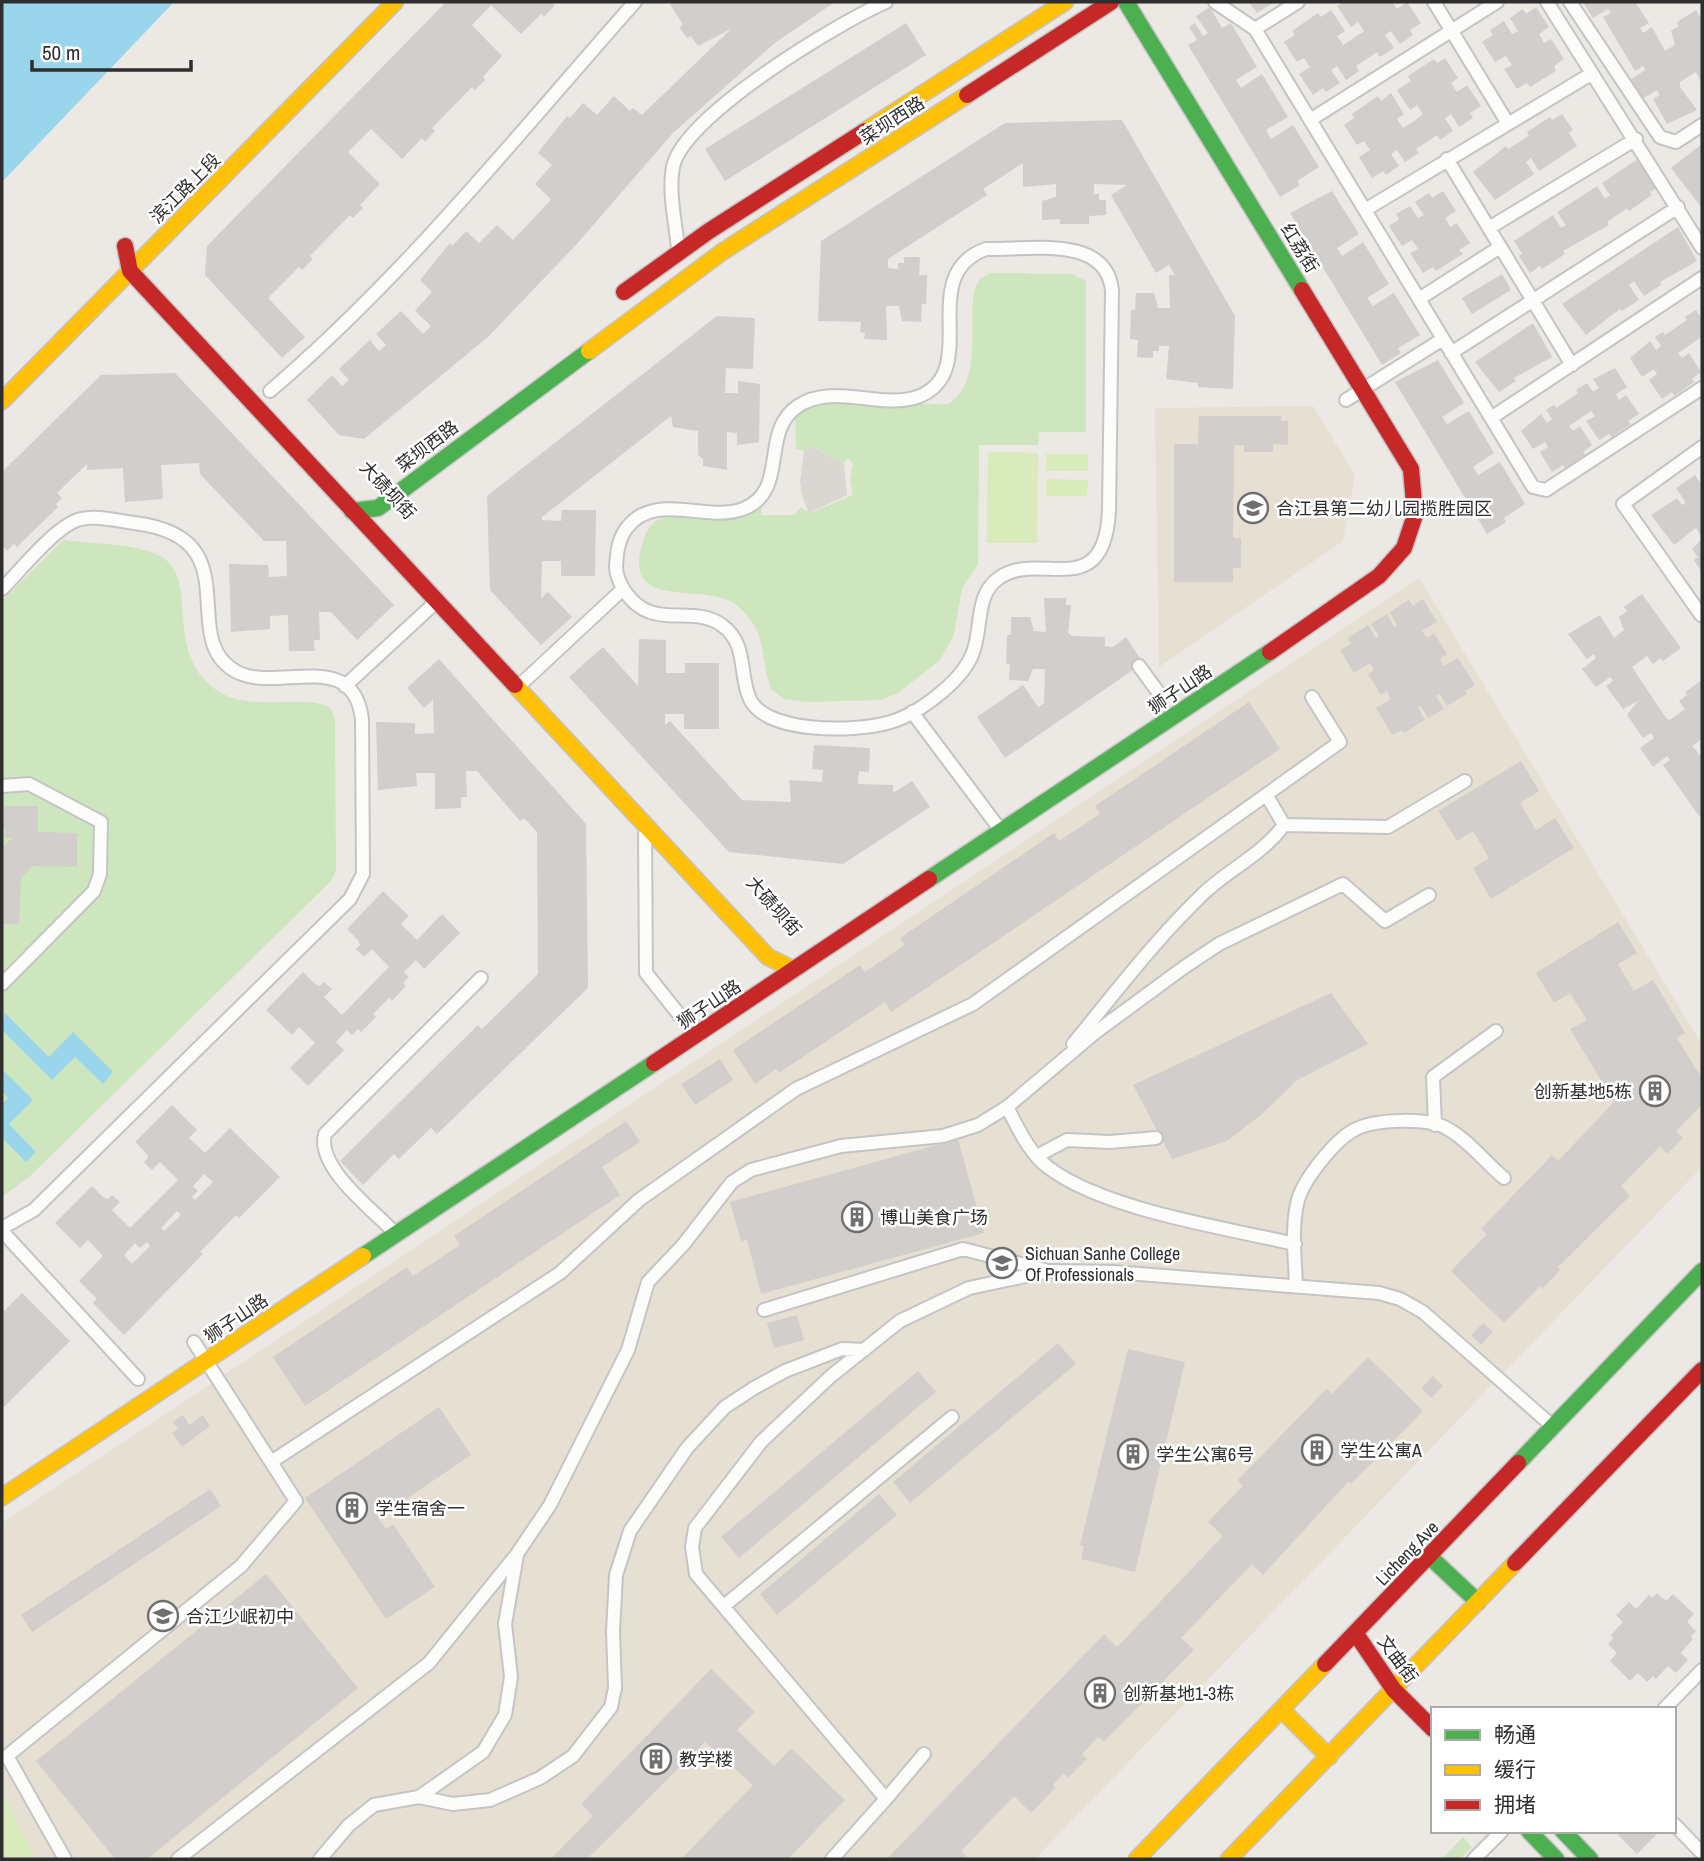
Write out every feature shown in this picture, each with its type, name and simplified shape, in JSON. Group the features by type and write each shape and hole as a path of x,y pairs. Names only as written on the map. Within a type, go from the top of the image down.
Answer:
{"street":[{"name":"滨江路上段","path":"2,401 130,271 150,260 395,2"},
{"name":"菜坝西路","path":"606,306 678,253 1030,17 1065,2"},
{"name":"红荔街","path":"1126,2 1411,468 1418,505 1414,523"},
{"path":"1107,3 1116,23"},
{"name":"菜坝西路","path":"352,511 382,512 722,253 1107,3"},
{"path":"129,241 150,260"},
{"path":"107,263 129,241"},
{"path":"129,241 130,271"},
{"name":"大碛坝街","path":"130,271 645,825 763,961 793,969 787,946 763,961"},
{"name":"大碛坝街","path":"352,511 361,490 382,512"},
{"name":"狮子山路","path":"2,1497 1385,573 1402,554 1414,523"},
{"name":"Licheng Ave","path":"1137,1859 1430,1558 1702,1271"},
{"path":"1229,1859 1394,1689 1405,1668 1478,1602 1702,1370"},
{"path":"1430,1558 1478,1602"},
{"name":"文曲街","path":"1356,1634 1405,1668"},
{"name":"文曲街","path":"1356,1634 1394,1689 1431,1727"},
{"path":"1282,1710 1329,1757"},
{"path":"1531,1833 1556,1859"},
{"path":"1565,1833 1590,1859"}],"lane":[{"path":"270,391 325,344 408,259 635,2"},
{"path":"678,253 672,176 682,146 702,123 758,80 815,41 886,2"},
{"path":"1215,2 1255,29 1533,487 1546,490 1702,388"},
{"path":"1255,29 1298,2"},
{"path":"1434,2 1507,122"},
{"path":"1310,120 1497,2"},
{"path":"1547,2 1591,74 1636,139 1702,248"},
{"path":"1570,2 1660,137 1676,142 1702,125"},
{"path":"1030,17 1046,44"},
{"path":"1364,210 1591,74"},
{"path":"1489,228 1636,139"},
{"path":"1447,159 1572,365"},
{"path":"1451,353 1678,207"},
{"path":"1419,299 1500,247"},
{"path":"986,249 1073,251 1093,256 1107,270 1112,291 1109,512 1104,539 1091,559 1077,568 1021,570 994,581 984,597 971,658 957,676 912,712 887,723 848,727 777,722 761,714 750,701 743,681 741,650 735,638 722,625 708,619 648,612 638,606 623,589 616,573 617,550 626,529 634,520 642,514 664,509 732,511 754,503 762,496 772,477 778,430 799,405 828,397 912,398 937,383 948,362 952,281 969,257 986,249"},
{"path":"1491,418 1702,278"},
{"path":"1345,400 1443,339"},
{"path":"1702,447 1623,504 1702,615"},
{"path":"2,589 63,528 77,519 92,518 163,528 184,540 200,560 208,584 211,638 226,664 254,677 323,676 345,685 358,702 362,719 363,874 356,892 34,1210 2,1229 138,1379"},
{"path":"517,687 623,589"},
{"path":"345,685 437,601"},
{"path":"1139,666 1161,697"},
{"path":"271,1462 559,1273 639,1200 796,1089 973,1004 1267,796 1340,742 1312,697"},
{"path":"912,712 1001,831"},
{"path":"1284,825 1388,827 1465,781"},
{"path":"2,786 29,784 101,821 100,874 93,891 2,984"},
{"path":"1267,796 1284,825"},
{"path":"645,825 646,972 681,1018"},
{"path":"1053,1068 1160,939 1205,892 1270,845 1284,825"},
{"path":"178,1859 429,1663 517,1554 550,1505 628,1350 648,1282 683,1245 732,1182 751,1170 841,1146 943,1136 978,1125 1007,1107 1096,1032 1219,944 1343,884 1385,921 1429,895"},
{"path":"397,1235 326,1159 323,1143 325,1134 481,978"},
{"path":"1435,1125 1433,1077 1496,1031"},
{"path":"1007,1107 1029,1148 1037,1156 1050,1168 1094,1192 1173,1216 1295,1244"},
{"path":"1296,1285 1294,1217 1299,1196 1327,1153 1354,1130 1387,1121 1447,1128 1503,1178"},
{"path":"1037,1156 1067,1140 1110,1142 1156,1138"},
{"path":"764,1310 963,1249 1049,1270 1356,1290 1400,1299 1423,1312 1553,1427"},
{"path":"886,1799 696,1574 692,1547 695,1528 761,1441 900,1321 969,1288 1049,1270"},
{"path":"65,1859 7,1756 241,1566 296,1501 194,1342"},
{"path":"320,1859 349,1825 374,1805 419,1797 453,1804 490,1800 540,1778 573,1756 611,1707 615,1688 613,1631 616,1575 630,1531 687,1448 725,1408 785,1371 842,1349 864,1350"},
{"path":"724,1606 952,1417"},
{"path":"419,1797 483,1752 505,1715 511,1677 505,1624 517,1554"},
{"path":"1666,1707 1702,1670"},
{"path":"832,1859 924,1754"},
{"path":"1676,1826 1702,1853"},
{"path":"1474,1859 1500,1833"}],"shaded area":[{"name":"合江县第二幼儿园揽胜园区","path":"1313,406 1355,475 1343,541 1159,667 1155,408"},
{"path":"809,446 844,463 847,495 809,513 802,496 800,481 804,451"},
{"name":"Sichuan Sanhe College Of Professionals","path":"1419,578 1702,1045 1702,1167 1035,1859 2,1859 2,1523"}],"green space":[{"path":"990,273 1072,274 1086,281 1086,432 1039,432 1038,445 979,445 978,564 962,588 954,635 940,660 898,693 881,700 808,702 784,699 771,689 759,636 739,607 725,599 654,587 643,578 639,562 644,538 653,524 665,517 731,516 748,513 762,504 761,515 794,515 801,507 810,513 853,495 850,480 853,463 848,458 844,463 810,446 804,451 796,449 795,416 810,407 828,403 949,404 960,393 971,365 975,288 980,279"},
{"path":"988,452 1038,453 1037,543 987,543"},
{"path":"1046,454 1088,454 1088,471 1046,471"},
{"path":"1046,479 1088,480 1087,496 1046,496"},
{"path":"63,540 132,547 154,553 169,563 177,577 190,655 200,674 218,691 247,701 310,702 332,710 335,721 336,871 331,881 29,1177 2,1197 2,601"},
{"path":"2,1792 36,1859 2,1859"},
{"path":"1463,1837 1472,1847 1460,1859 1442,1859"}],"water":[{"path":"2,2 174,2 2,182"},
{"path":"5,1013 49,1057 73,1032 113,1072 103,1084 75,1057 52,1080 2,1030"},
{"path":"2,1069 33,1100 9,1124 36,1152 26,1162 2,1138 2,1104 8,1098 2,1091"}],"building":[{"path":"446,2 553,2 554,6 544,17 541,14 521,34 491,5 472,25 502,56 483,77 485,80 475,90 472,87 432,128 435,131 425,142 422,138 402,159 371,129 348,152 380,184 360,205 363,208 353,218 350,215 310,256 313,259 302,270 299,267 268,298 305,337 282,358 205,275 207,246"},
{"path":"835,2 776,42 673,133 575,246 488,337 364,439 339,435 307,400 332,375 342,386 349,380 339,369 370,340 379,351 386,345 376,334 401,311 423,334 431,326 415,311 432,292 420,280 450,243 452,246 466,231 479,243 497,225 513,240 548,203 551,199 535,184 552,165 538,153 567,116 570,118 583,103 597,115 614,96 630,111 633,108 642,115 731,29 698,46 691,36 687,38 679,27 683,25 670,4"},
{"path":"1249,2 1275,2 1257,13"},
{"path":"1344,2 1392,2 1397,9 1407,2 1421,23 1410,30 1413,35 1400,44 1391,31 1385,35 1394,48 1380,57 1377,52 1356,66 1359,71 1346,80 1337,66 1331,70 1340,83 1326,92 1323,88 1313,95 1299,74 1310,67 1304,58 1297,62 1284,42 1295,35 1292,31 1318,13 1321,17 1331,10 1345,31 1337,36 1343,45 1364,31 1358,22 1351,27 1337,6"},
{"path":"1583,2 1635,2 1649,23 1640,28 1643,33 1652,27 1665,51 1675,45 1671,31 1679,26 1677,22 1696,10 1702,20 1702,83 1696,72 1680,82 1680,87 1697,110 1667,124 1653,99 1660,95 1657,90 1642,99 1630,80 1645,70 1643,66 1635,71 1603,17 1611,13 1608,9 1593,18"},
{"path":"1210,7 1222,28 1231,23 1257,67 1236,80 1241,88 1262,74 1288,117 1266,130 1271,139 1293,125 1319,167 1297,181 1300,185 1280,197 1188,45 1197,40 1189,27 1195,23 1203,36 1208,33 1196,16"},
{"path":"1536,7 1549,27 1539,34 1544,43 1551,39 1564,59 1554,66 1556,71 1530,87 1527,83 1517,89 1504,69 1512,65 1506,56 1495,62 1482,42 1493,35 1490,30 1504,21 1512,34 1518,31 1510,18 1523,9 1526,14"},
{"path":"906,23 926,55 725,181 705,149"},
{"path":"1445,58 1458,78 1451,83 1457,92 1467,85 1481,106 1470,113 1473,118 1459,127 1451,114 1445,118 1453,131 1440,140 1437,135 1416,149 1419,153 1405,162 1397,150 1391,154 1399,166 1386,175 1383,171 1372,178 1359,157 1370,150 1364,141 1357,145 1344,125 1354,118 1352,114 1378,96 1381,101 1391,93 1404,114 1397,119 1403,128 1414,121 1423,114 1417,105 1410,110 1397,90 1411,81 1408,76 1434,59 1437,63"},
{"path":"1562,114 1573,130 1569,133 1577,146 1539,171 1531,158 1526,162 1534,174 1495,200 1473,172 1506,146 1508,149 1529,136 1527,132 1550,117 1552,120"},
{"path":"1122,120 1235,316 1233,389 1198,387 1198,383 1166,379 1169,346 1159,346 1159,351 1153,351 1153,358 1137,357 1138,340 1130,339 1131,310 1135,310 1136,293 1154,293 1158,308 1170,308 1169,275 1175,275 1169,265 1156,273 1111,195 1127,185 1094,184 1094,194 1099,194 1099,200 1106,200 1106,215 1089,216 1089,224 1060,224 1060,219 1042,220 1042,201 1056,197 1056,184 1023,187 1023,163 983,189 987,195 888,259 888,268 898,269 898,263 904,263 904,257 920,257 919,275 927,275 926,304 922,304 921,322 902,321 899,306 886,306 887,340 864,339 865,333 860,332 861,322 818,321 821,241 1005,123"},
{"path":"1702,144 1702,208 1671,168"},
{"path":"1638,159 1646,171 1650,169 1661,186 1629,211 1627,208 1607,222 1609,225 1563,251 1565,254 1542,269 1540,266 1530,273 1519,256 1522,254 1514,241 1553,215 1561,228 1566,225 1557,212 1597,186 1605,199 1610,195 1602,183"},
{"path":"1332,191 1359,234 1337,248 1342,256 1363,242 1389,284 1367,298 1373,306 1394,293 1420,335 1398,348 1401,353 1382,365 1290,213"},
{"path":"1443,191 1456,211 1445,218 1450,227 1457,223 1470,243 1459,250 1463,254 1436,271 1433,267 1423,273 1410,253 1418,249 1412,240 1402,246 1389,226 1399,219 1396,214 1410,206 1418,218 1424,215 1415,202 1429,193 1432,198"},
{"path":"1678,227 1697,261 1660,282 1661,285 1644,296 1634,281 1629,285 1639,300 1622,311 1620,309 1586,335 1562,304"},
{"path":"1502,274 1511,290 1472,314 1462,298"},
{"path":"1696,310 1702,319 1702,340 1700,338 1678,353 1682,358 1689,353 1701,372 1692,379 1694,382 1674,396 1672,392 1662,399 1649,380 1657,374 1654,369 1642,377 1630,358 1650,341 1656,350 1661,346 1655,337 1663,332 1665,335 1687,320 1685,317"},
{"path":"717,316 755,318 753,369 726,368 725,393 738,393 738,381 760,384 759,442 737,445 737,433 727,432 727,470 703,466 703,459 698,455 698,431 673,427 671,416 542,517 542,520 561,521 562,510 596,510 595,576 561,576 561,561 542,561 541,598 548,592 572,617 541,645 490,590 487,496"},
{"path":"1533,323 1552,357 1514,378 1516,381 1499,392 1475,362"},
{"path":"1438,360 1464,403 1442,417 1447,424 1469,411 1494,453 1473,467 1478,475 1500,462 1525,504 1504,518 1506,522 1487,534 1395,382"},
{"path":"1615,368 1627,387 1616,394 1619,400 1626,395 1639,414 1628,421 1631,424 1612,437 1609,434 1599,440 1586,421 1595,416 1591,411 1569,426 1573,431 1580,426 1592,445 1583,452 1585,455 1565,468 1563,465 1552,472 1540,452 1548,447 1545,442 1533,449 1521,431 1541,414 1547,423 1552,419 1546,410 1554,405 1556,408 1578,393 1576,390 1587,383 1593,392 1599,388 1593,379"},
{"path":"175,373 394,605 357,640 331,612 319,612 320,640 314,640 315,651 289,651 288,615 270,616 270,629 231,632 229,564 268,565 269,577 287,576 286,541 264,541 200,474 199,463 161,465 163,499 125,502 123,468 87,470 87,464 57,493 62,498 56,504 58,507 17,547 14,544 7,551 4,547 2,549 2,472 101,375"},
{"path":"1199,416 1281,416 1281,421 1288,421 1288,445 1273,444 1273,452 1244,452 1244,445 1234,445 1233,538 1241,538 1241,568 1233,568 1233,582 1174,582 1174,444 1198,444"},
{"path":"1695,475 1702,486 1702,538 1696,528 1674,545 1651,515 1677,498 1682,505 1686,503 1676,488"},
{"path":"1702,539 1702,572 1694,560 1698,557 1692,549"},
{"path":"1642,594 1681,648 1663,661 1660,658 1653,664 1647,656 1632,667 1666,718 1670,720 1685,709 1679,701 1687,695 1685,692 1702,680 1702,739 1692,746 1702,757 1702,814 1699,816 1663,765 1670,760 1667,756 1653,767 1640,748 1654,738 1651,733 1643,738 1627,715 1638,701 1623,709 1606,686 1613,681 1610,677 1596,687 1582,669 1596,658 1594,654 1587,659 1568,634 1600,615 1614,638 1624,630 1619,617 1627,611 1624,607"},
{"path":"1044,598 1066,598 1066,605 1071,605 1068,633 1072,636 1105,637 1105,646 1113,647 1126,637 1143,663 1005,758 977,717 1023,685 1038,707 1044,703 1045,669 1033,669 1028,681 1009,680 1010,664 1006,664 1011,617 1030,617 1034,631 1046,632"},
{"path":"1423,599 1437,622 1422,631 1427,638 1434,633 1447,654 1440,659 1444,666 1458,658 1475,685 1465,691 1467,694 1447,706 1440,694 1436,696 1444,709 1428,718 1421,706 1418,707 1425,720 1404,733 1402,730 1392,735 1376,708 1391,699 1387,691 1381,695 1368,674 1374,670 1370,663 1354,673 1340,650 1351,644 1348,638 1368,625 1376,638 1379,636 1371,624 1387,614 1394,627 1397,625 1390,612 1409,600 1413,606"},
{"path":"639,639 666,640 666,673 685,673 685,663 719,663 719,729 684,729 684,714 665,714 665,725 670,721 742,800 791,802 789,780 822,782 823,770 812,769 814,745 870,748 869,772 859,771 858,784 893,785 893,793 912,781 930,807 843,864 729,852 569,677 603,647 638,686"},
{"path":"439,659 586,824 588,988 437,1134 431,1128 399,1159 394,1154 363,1185 340,1161 478,1025 482,1029 538,974 537,832 524,818 520,821 477,771 466,771 467,797 461,797 461,808 435,809 435,773 416,773 417,786 378,790 376,722 415,723 415,734 434,733 433,700 424,708 407,688"},
{"path":"1249,702 1280,749 891,1012 885,1002 779,1073 776,1069 755,1084 733,1050 860,965 865,972 905,945 900,938 1054,833 1059,841 1100,814 1095,806"},
{"path":"1521,761 1539,791 1520,803 1536,830 1555,818 1574,848 1491,899 1473,868 1489,858 1473,831 1457,841 1438,811"},
{"path":"2,806 38,806 38,832 77,833 77,867 33,866 21,878 19,924 2,924 2,848 12,838 5,838 5,829 2,829"},
{"path":"383,891 409,916 401,924 417,940 442,914 460,933 424,969 416,960 404,972 409,977 403,983 406,986 392,1001 389,998 373,1014 376,1017 361,1032 358,1029 352,1035 347,1030 336,1042 344,1050 308,1086 290,1068 315,1043 299,1027 292,1035 266,1010 303,972 315,984 320,986 324,982 332,989 324,997 342,1015 389,967 372,949 364,957 356,949 360,945 358,940 347,929"},
{"path":"1618,922 1637,953 1618,964 1634,991 1653,980 1685,1033 1677,1038 1702,1079 1702,1105 1676,1131 1683,1138 1667,1154 1660,1146 1621,1186 1630,1196 1558,1267 1560,1270 1542,1289 1540,1286 1504,1323 1451,1271 1487,1234 1481,1229 1552,1155 1558,1161 1614,1102 1570,1029 1587,1020 1570,993 1554,1003 1536,973"},
{"path":"1331,993 1368,1044 1297,1080 1262,1114 1227,1141 1172,1159 1133,1085"},
{"path":"720,1059 733,1080 695,1105 681,1084"},
{"path":"172,1105 197,1130 189,1138 205,1153 230,1128 280,1177 239,1218 236,1215 200,1252 203,1254 124,1335 93,1303 97,1299 79,1281 103,1256 88,1240 80,1248 55,1223 92,1186 103,1197 108,1199 112,1195 120,1202 112,1210 130,1228 178,1180 160,1162 152,1170 144,1162 148,1158 147,1154 135,1142","holes":["204,1174 213,1182 195,1200 192,1197 198,1191 193,1186","177,1211 181,1215 164,1231 161,1228","147,1242 150,1246 132,1264 124,1255 135,1243 140,1248"]},
{"path":"626,1121 640,1142 602,1167 620,1195 305,1406 273,1357 407,1267 413,1276 460,1245 454,1236"},
{"name":"博山美食广场","path":"958,1139 984,1233 761,1294 747,1240 741,1241 730,1202"},
{"path":"22,1293 70,1341 2,1409 2,1313"},
{"path":"797,1315 804,1340 774,1348 767,1323"},
{"path":"1483,1323 1493,1332 1481,1345 1471,1335"},
{"path":"1058,1343 1076,1364 910,1503 893,1482"},
{"name":"学生公寓6号","path":"1128,1349 1185,1362 1135,1572 1081,1559 1084,1546 1080,1545"},
{"path":"1368,1357 1423,1411 1351,1484 1348,1482 1263,1575 1252,1564 1181,1638 1194,1650 1104,1742 1098,1737 1082,1754 1087,1759 1068,1778 1064,1773 1053,1785 1055,1788 1031,1813 1014,1796 961,1851 969,1859 887,1859 1104,1634 1117,1647 1223,1536 1208,1522 1243,1486 1238,1480 1327,1388 1332,1394"},
{"path":"918,1371 936,1392 739,1558 721,1537"},
{"path":"1433,1376 1443,1386 1431,1398 1421,1388"},
{"name":"学生宿舍一","path":"439,1407 471,1455 378,1518 386,1529 393,1524 435,1587 386,1619 305,1498"},
{"path":"183,1415 189,1425 203,1415 210,1426 182,1447 172,1433 178,1429 173,1422"},
{"path":"210,1489 221,1506 32,1632 21,1615"},
{"path":"879,1494 897,1515 777,1615 760,1594"},
{"path":"266,1574 358,1688 147,1859 115,1859 36,1761"},
{"path":"1657,1593 1666,1601 1673,1594 1694,1614 1687,1622 1696,1631 1681,1653 1688,1660 1676,1673 1668,1666 1656,1679 1653,1676 1647,1682 1638,1673 1630,1681 1610,1661 1617,1653 1608,1644 1613,1638 1611,1635 1623,1622 1616,1615 1629,1602 1636,1609 1649,1595 1652,1598"},
{"name":"教学楼","path":"711,1669 755,1712 737,1730 774,1766 791,1748 845,1800 788,1859 681,1859 753,1785 705,1742 587,1859 551,1859 593,1816 581,1804"},
{"path":"1620,1833 1657,1834 1637,1854 1618,1835"}],"traffic: fast":[{"path":"1126,2 1302,290"},
{"path":"352,511 378,508 589,351"},
{"path":"929,879 1270,652"},
{"path":"363,1256 654,1063"},
{"path":"1518,1463 1702,1271"},
{"path":"1430,1557 1478,1602"},
{"path":"1531,1833 1556,1859"},
{"path":"1565,1833 1590,1859"}],"traffic: slow":[{"path":"2,401 395,2"},
{"path":"865,131 1065,2"},
{"path":"589,351 722,252 967,95"},
{"path":"515,685 768,957 793,969"},
{"path":"2,1497 363,1256"},
{"path":"1229,1859 1515,1563"},
{"path":"1137,1859 1325,1664"},
{"path":"1282,1710 1329,1757"}],"traffic: jam":[{"path":"967,95 1111,2"},
{"path":"624,292 709,231 865,131"},
{"path":"125,246 130,271 515,685"},
{"path":"1270,652 1379,576 1404,548 1415,515 1411,469 1302,290"},
{"path":"654,1063 929,879"},
{"path":"1515,1563 1702,1370"},
{"path":"1325,1664 1518,1463"},
{"path":"1356,1634 1394,1690 1431,1727"}],"place":[{"name":"合江县第二幼儿园揽胜园区","path":"1253,508"},
{"name":"创新基地5栋","path":"1655,1091"},
{"name":"博山美食广场","path":"857,1217"},
{"name":"Sichuan Sanhe College Of Professionals","path":"1002,1263"},
{"name":"学生公寓A","path":"1317,1450"},
{"name":"学生公寓6号","path":"1133,1454"},
{"name":"学生宿舍一","path":"352,1508"},
{"name":"合江少岷初中","path":"163,1616"},
{"name":"创新基地1-3栋","path":"1100,1693"},
{"name":"教学楼","path":"656,1759"}]}
